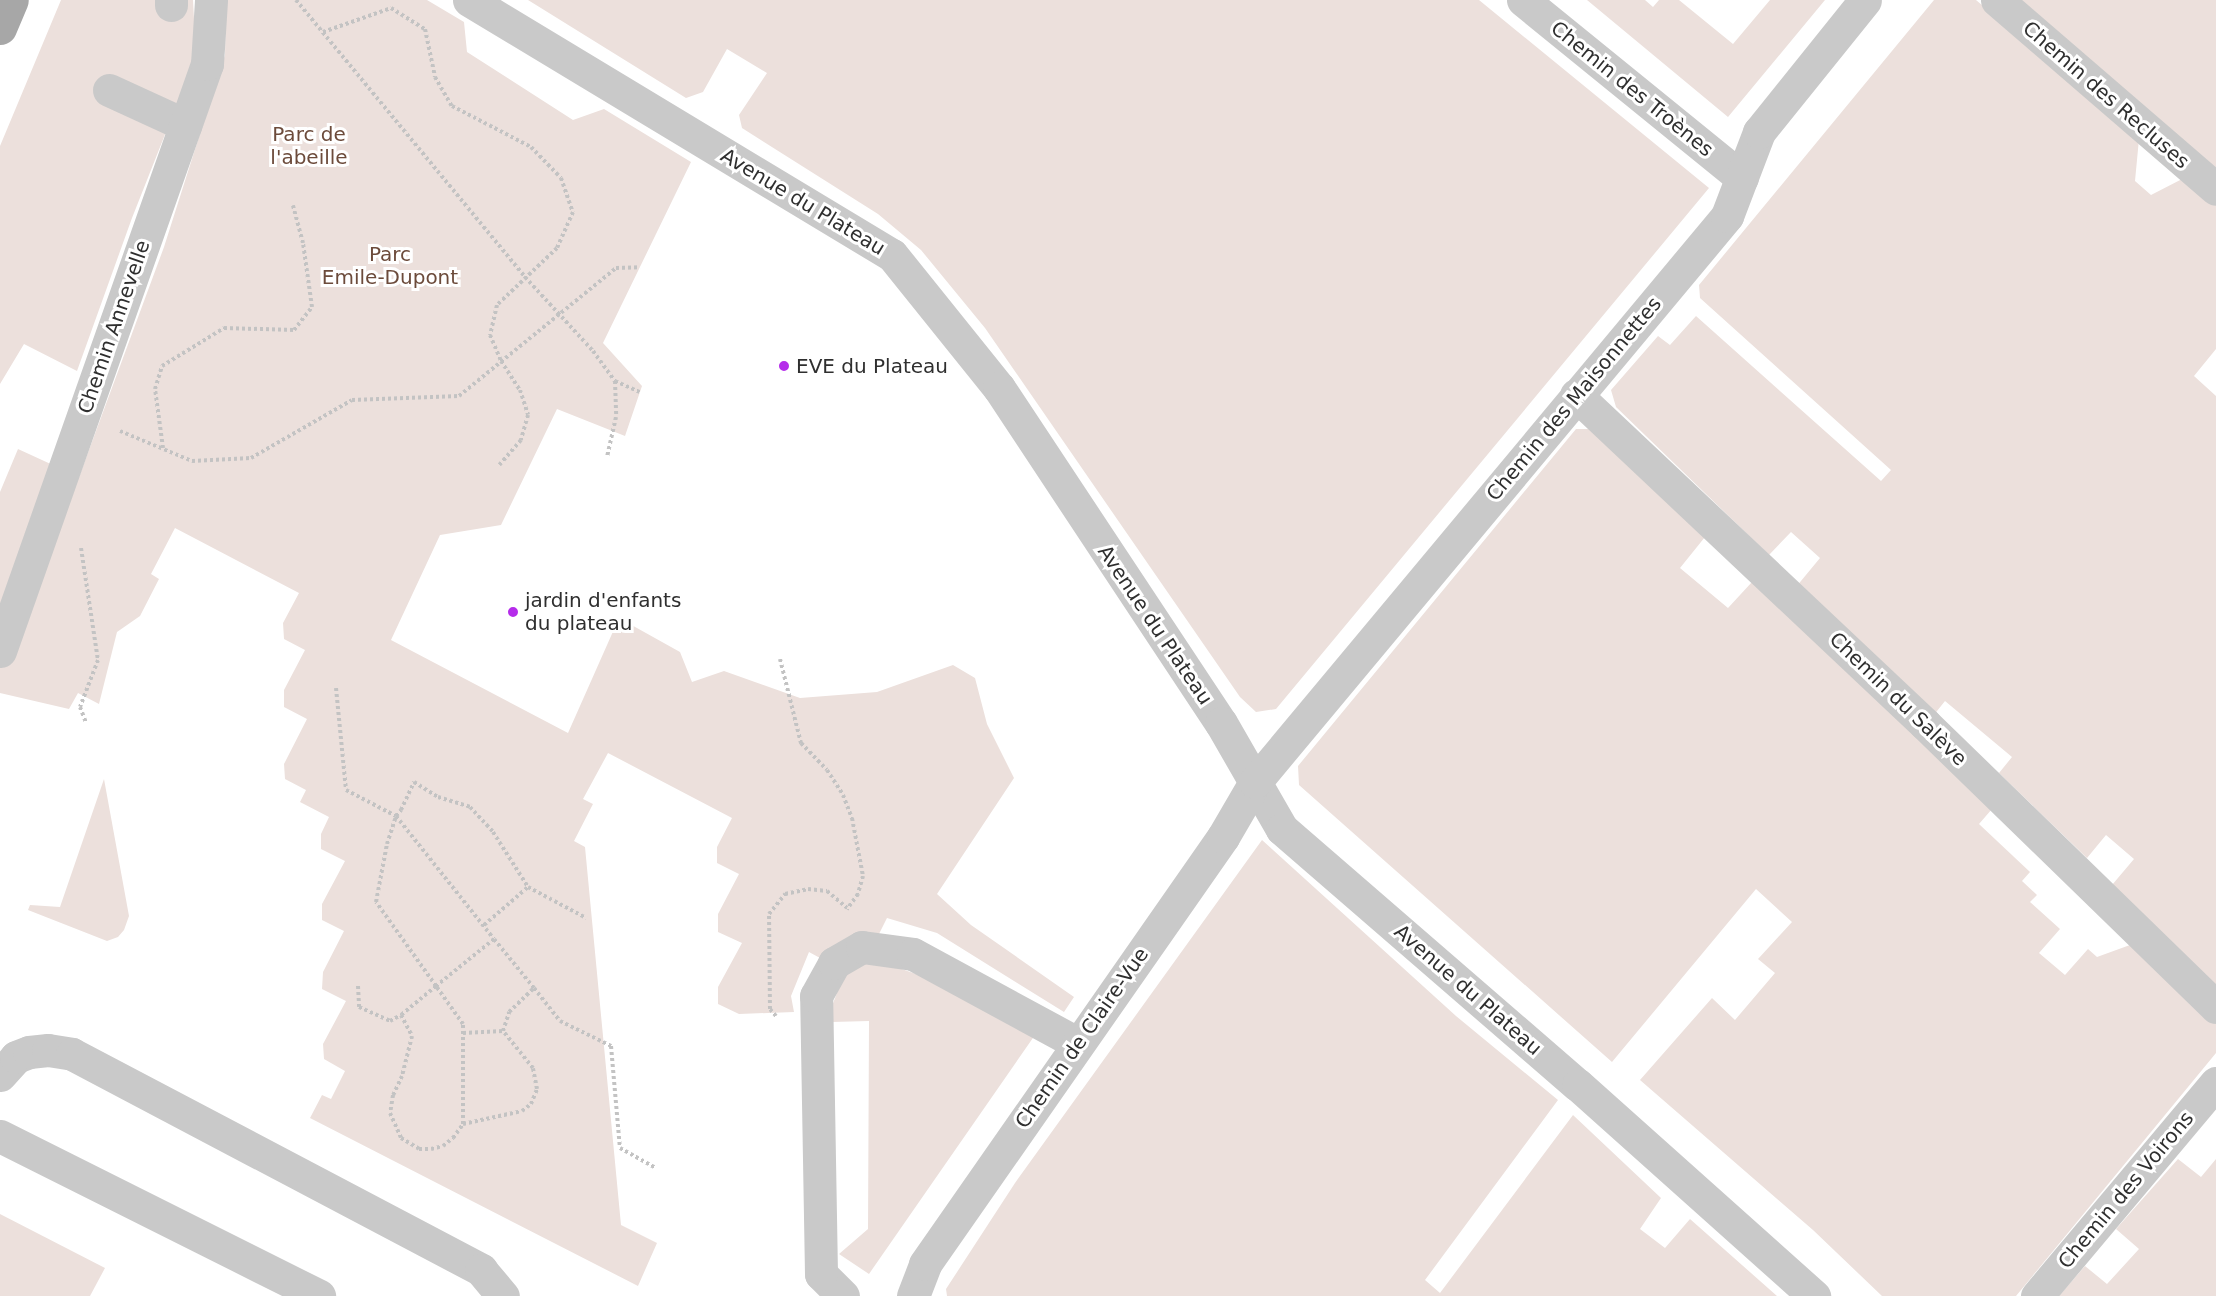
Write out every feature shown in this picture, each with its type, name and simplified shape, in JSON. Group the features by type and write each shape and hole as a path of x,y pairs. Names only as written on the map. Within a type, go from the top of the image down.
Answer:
{"main road":[{"path":"0,28 12,0"}],"street":[{"name":"Chemin Annevelle","path":"0,651 207,64 211,0"},
{"name":"Avenue du Plateau","path":"469,0 892,255 999,387 1221,723 1282,829 1578,1085 1814,1296"},
{"name":"Chemin des Troènes","path":"1523,0 1742,178"},
{"name":"Chemin des Maisonnettes","path":"1255,782 1727,216 1759,132 1865,0"},
{"name":"Chemin des Recluses","path":"1997,0 2216,189"},
{"path":"109,90 185,125"},
{"name":"Chemin du Salève","path":"1576,395 1925,724 2216,1007"},
{"name":"Chemin de Claire-Vue","path":"913,1296 925,1264 1077,1042 1223,837 1255,782"},
{"path":"843,1296 821,1274 816,996 834,963 862,947 913,954 1077,1042"},
{"path":"0,1075 16,1057 29,1052 48,1050 72,1054 481,1270 503,1296"},
{"name":"Chemin des Voirons","path":"2037,1296 2216,1083"},
{"path":"0,1136 319,1296"}],"path":[{"path":"296,0 525,277 593,351 615,381 640,392"},
{"path":"323,32 391,8 425,29 435,77 452,106 531,147 561,178 573,212 557,248 497,304 490,335 501,361 520,390 528,415 522,440 499,465"},
{"path":"163,449 154,389 162,366 224,328 294,330 312,307 303,243 293,205"},
{"path":"83,416 192,460 250,458 352,400 459,396 616,268 640,267"},
{"path":"607,457 615,417 615,381"},
{"path":"51,505 76,520 98,660 80,707 86,723"},
{"path":"780,659 801,743 827,770 843,795 852,818 863,876 858,894 847,908 862,947"},
{"path":"336,688 346,790 396,816 560,1021 611,1046 620,1148 656,1168"},
{"path":"401,1016 412,1036 410,1049 390,1107 401,1138 419,1149 443,1146 464,1124 463,1024 376,902 387,844 396,816 402,810 414,782 438,797 470,807 493,832 528,887 586,918"},
{"path":"484,925 528,887"},
{"path":"358,986 359,1007 390,1021 401,1016 494,939"},
{"path":"503,1031 508,1012 534,988"},
{"path":"463,1033 503,1031"},
{"path":"464,1124 522,1111 536,1096 537,1080 533,1068 503,1031"}],"green space":[{"path":"61,0 193,0 196,56 132,218 77,371 24,344 0,384 0,146"},
{"path":"226,0 427,0 464,22 467,52 573,120 604,109 691,162 603,343 642,386 625,436 557,409 501,525 440,535 391,640 568,733 619,618 680,652 692,682 724,671 800,698 877,692 953,665 975,678 987,724 1014,778 937,894 971,925 1074,997 1064,1012 937,933 887,918 879,934 820,958 809,952 791,996 794,1012 739,1014 718,1004 718,987 742,943 718,932 718,914 739,874 717,863 717,847 732,818 608,753 583,799 593,804 574,841 585,847 621,1225 657,1243 638,1286 310,1118 322,1095 331,1099 345,1071 324,1059 323,1044 346,1001 322,989 323,972 344,931 322,920 322,904 345,861 321,849 321,834 329,817 300,802 306,790 285,779 284,764 307,719 284,707 284,690 305,650 284,639 283,623 299,593 175,528 151,574 159,579 140,616 117,632 99,704 78,693 69,709 0,693 0,492 18,449 79,477 164,247 225,55"},
{"path":"528,0 1479,0 1709,188 1276,709 1256,712 1240,697 985,328 921,250 878,214 742,128 739,115 767,73 727,49 703,92 686,98"},
{"path":"1587,0 1645,0 1653,7 1659,0 1679,0 1733,44 1770,0 1825,0 1728,117"},
{"path":"1934,0 1976,0 2139,139 2135,181 2151,195 2186,177 2216,205 2216,349 2194,376 2216,396 2216,985 2112,885 2134,859 2106,835 2087,858 1999,773 2012,757 1945,701 1933,716 1796,587 1820,558 1791,532 1769,555 1616,407 1611,390 1658,336 1670,345 1696,316 1881,481 1891,470 1700,298 1699,285"},
{"path":"2016,0 2216,0 2216,168"},
{"path":"1576,429 1592,429 1705,537 1680,568 1728,608 1752,582 1992,809 1979,824 2030,872 2022,881 2037,895 2030,902 2060,929 2039,953 2065,975 2088,949 2097,957 2130,945 2216,1024 2216,1053 2016,1296 1882,1296 1813,1230 1640,1080 1712,998 1735,1020 1775,973 1758,959 1792,922 1756,889 1612,1062 1299,785 1298,766"},
{"path":"104,779 129,916 124,930 118,937 107,941 28,910 30,905 60,907"},
{"path":"1262,840 1456,1016 1558,1100 1425,1280 1440,1293 1573,1115 1661,1198 1640,1229 1665,1248 1690,1219 1777,1296 947,1296 946,1289 1015,1183"},
{"path":"867,962 899,968 941,983 1035,1035 869,1274 839,1254 868,1229 869,1021 832,1022 832,1006 843,977"},
{"path":"2178,1159 2201,1177 2216,1159 2216,1296 2059,1296 2085,1266 2107,1284 2139,1249 2116,1229"},
{"path":"0,1214 105,1268 90,1296 0,1296"}],"place":[{"name":"EVE du Plateau","path":"784,366"},
{"name":"jardin d'enfants du plateau","path":"513,612"}],"park label":[{"name":"Parc de l'abeille","path":"309,146"},
{"name":"Parc Emile-Dupont","path":"390,266"}]}
